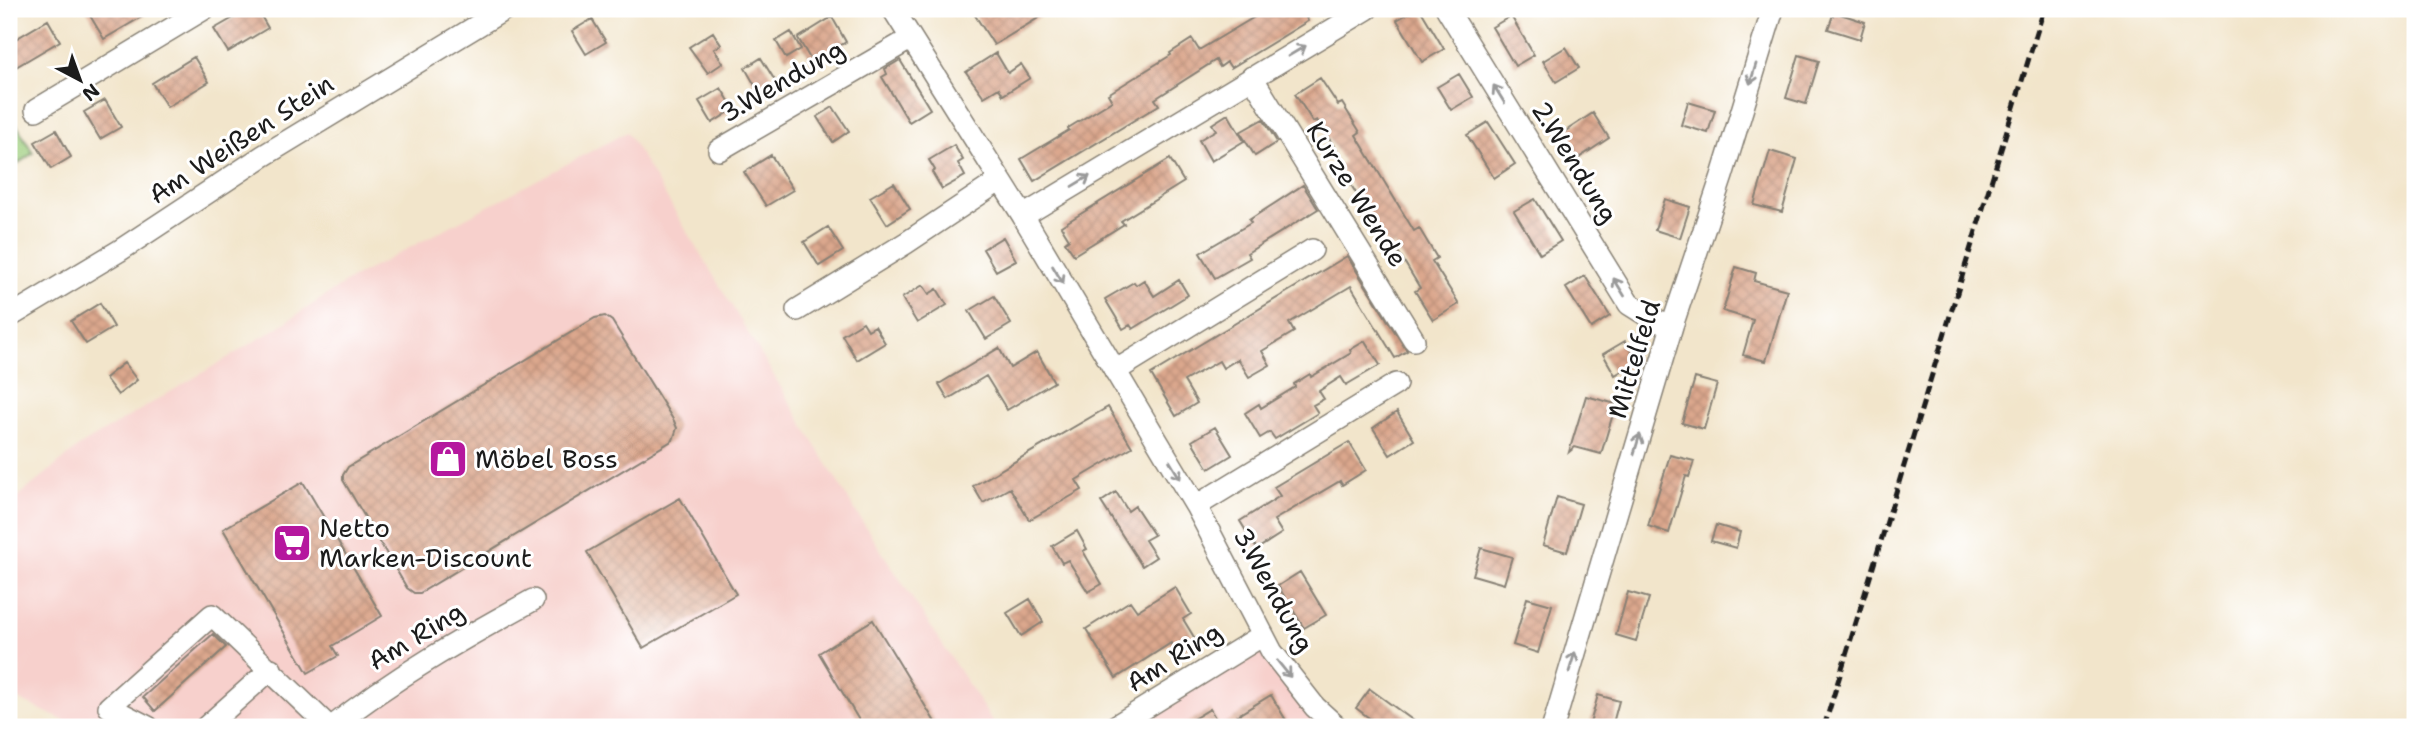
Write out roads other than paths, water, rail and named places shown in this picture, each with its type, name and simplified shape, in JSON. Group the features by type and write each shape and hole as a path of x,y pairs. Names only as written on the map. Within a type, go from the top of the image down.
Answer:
{"street":[{"name":"Am Weißen Stein","path":"9,317 119,251 263,156 505,9"},
{"name":"3.Wendung","path":"893,9 1023,216 1196,506 1277,660 1315,707 1337,727"},
{"path":"1023,216 1367,9"},
{"name":"2.Wendung","path":"1447,9 1629,304 1656,321 1672,327"},
{"name":"Mittelfeld","path":"1553,727 1672,327 1773,9"},
{"path":"36,110 194,11"},
{"name":"3.Wendung","path":"719,150 910,39"},
{"name":"Kurze Wende","path":"1252,78 1414,340"},
{"path":"797,310 906,243 999,181"},
{"path":"1115,371 1312,250"},
{"path":"1196,506 1396,384"},
{"name":"Am Ring","path":"330,727 372,695 533,600"},
{"path":"148,727 109,707 212,615 330,727"},
{"name":"Am Ring","path":"1114,727 1263,635"},
{"path":"206,727 271,669"}],"railway":[{"path":"1824,727 2044,9"}],"place":[{"name":"Möbel Boss","path":"448,459"},
{"name":"Netto Marken-Discount","path":"292,543"}]}
